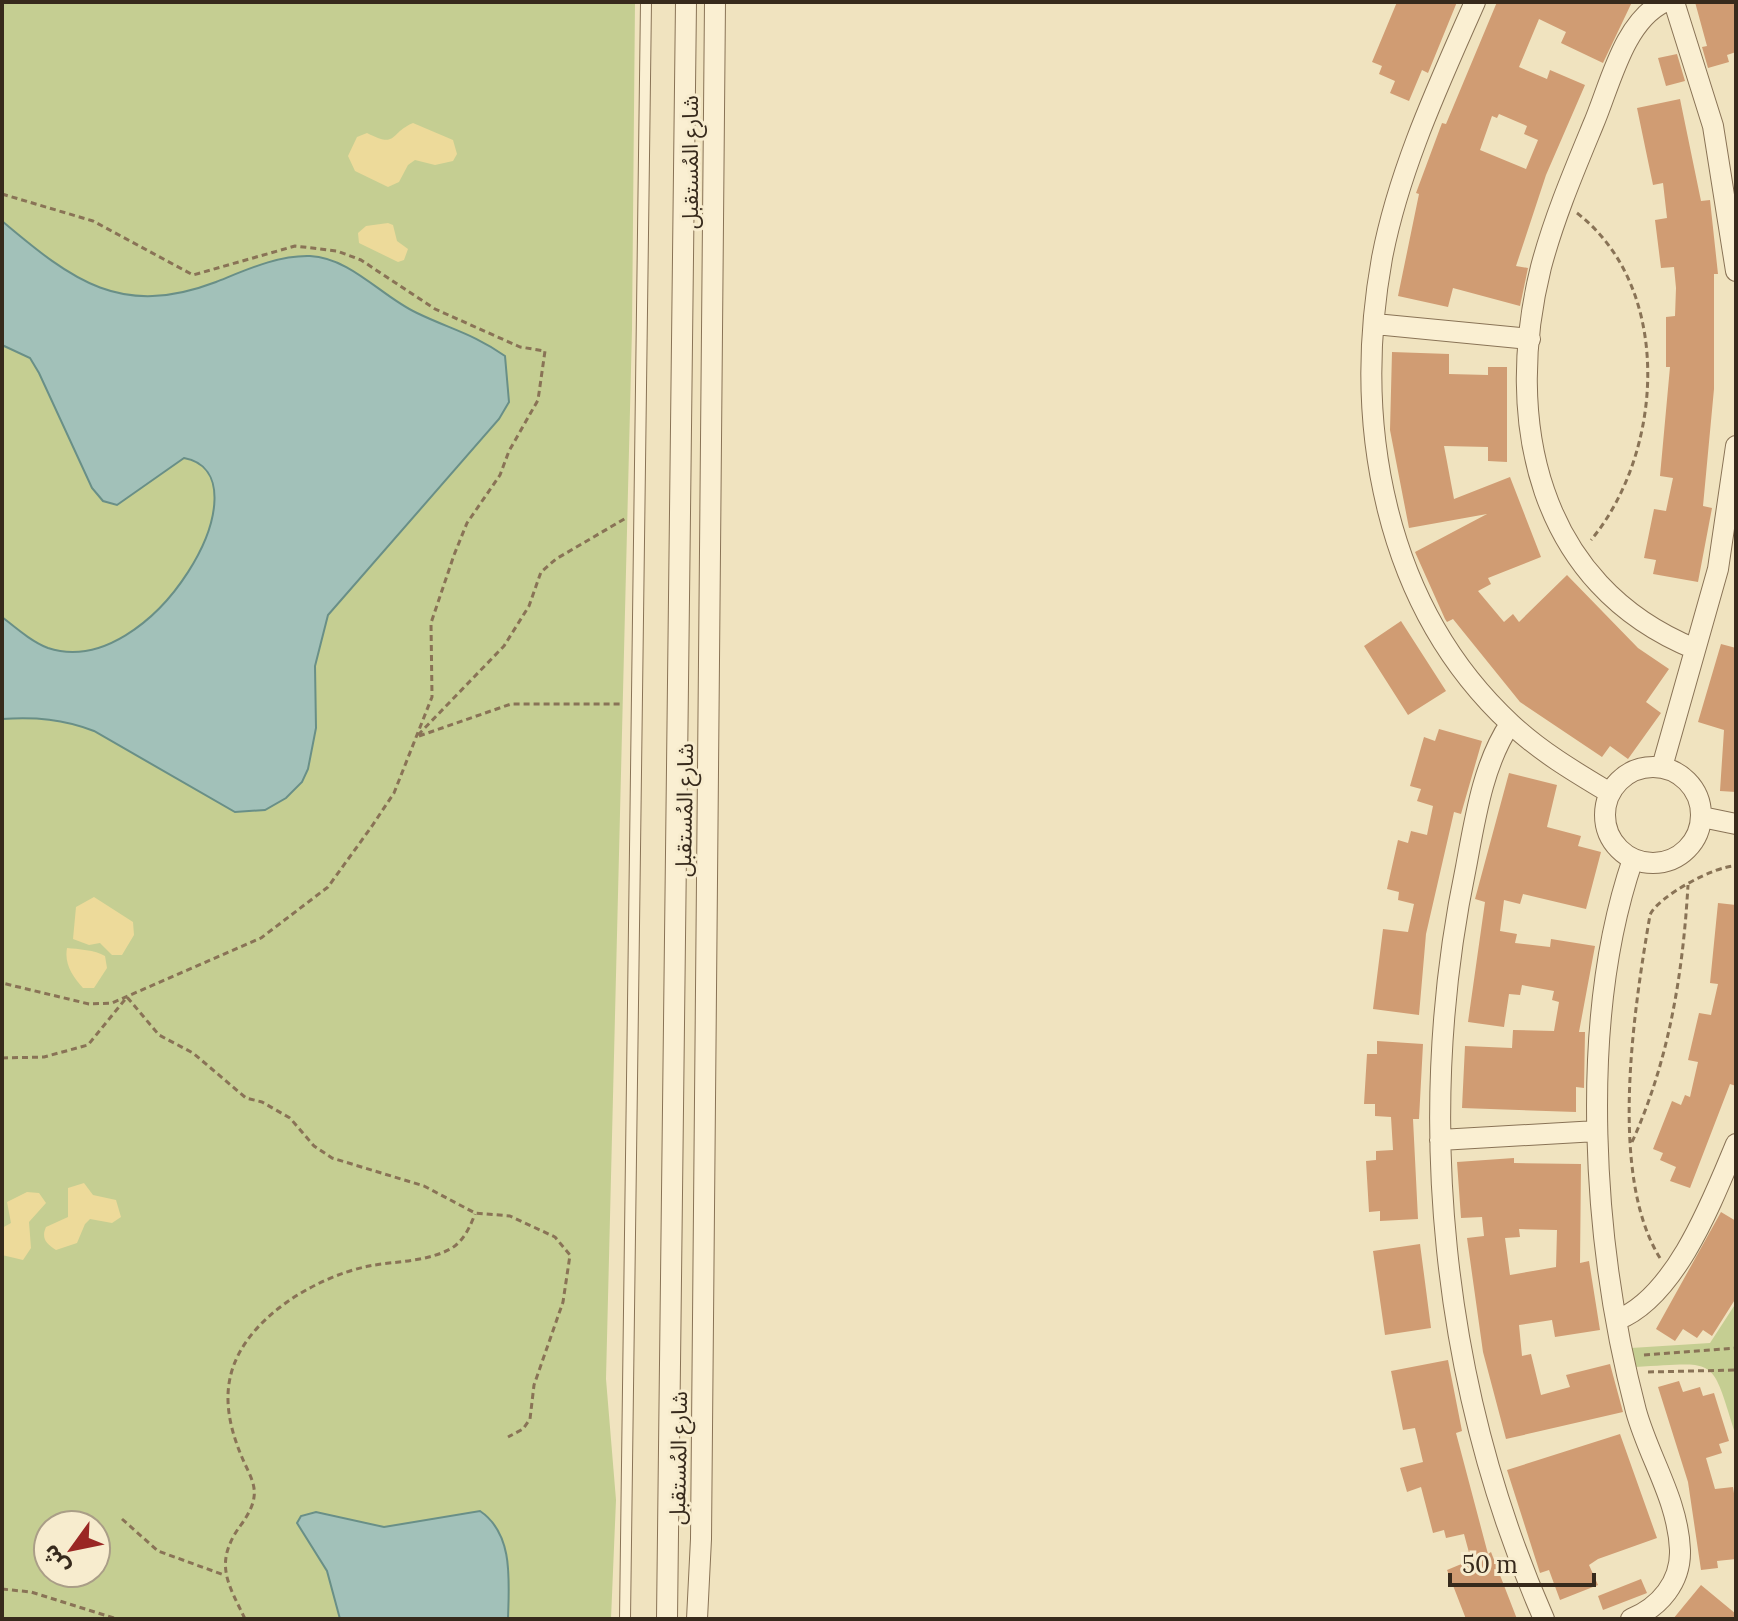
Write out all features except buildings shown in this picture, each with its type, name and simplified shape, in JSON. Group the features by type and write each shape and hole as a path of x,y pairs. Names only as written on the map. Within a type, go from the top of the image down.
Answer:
{"street":[{"name":"شارع المُستقبل","path":"667,1619 686,2"},
{"name":"شارع المُستقبل","path":"697,1619 702,1523 715,2"},
{"path":"1475,2 1417,139 1382,258 1375,324 1375,434 1383,496 1394,542 1408,579 1439,636 1466,674 1510,724 1549,755 1610,793"},
{"path":"1664,2 1635,29 1563,202 1542,266 1530,339 1529,402 1538,474 1553,518 1576,558 1609,596 1629,613 1695,649"},
{"path":"1674,2 1713,126 1736,271"},
{"path":"1375,324 1530,339"},
{"path":"1662,767 1732,513 1736,446"},
{"path":"1510,724 1493,757 1460,893 1446,993 1440,1140 1447,1256 1461,1351 1498,1496 1544,1619"},
{"path":"1649,767 1662,767 1675,771 1695,790 1702,817 1700,830 1684,853 1660,863 1633,859 1622,852 1608,831 1606,806 1610,793 1626,775 1649,767"},
{"path":"1702,817 1736,824"},
{"path":"1631,1619 1650,1608 1671,1588 1680,1552 1670,1499 1642,1430 1617,1320 1605,1244 1597,1131 1604,1002 1624,889 1633,859"},
{"path":"1440,1140 1597,1131"},
{"path":"1617,1320 1649,1301 1669,1273 1704,1214 1736,1144"}],"lane":[{"path":"625,1619 646,2"}],"path":[{"path":"2,194 93,221 193,275 295,246 337,251 361,260 435,309 520,347 545,351 538,400 509,451 500,475 467,523 454,555 431,623 432,697 394,793 328,887 261,938 103,1005 2,983"},
{"path":"1563,202 1603,237 1635,288 1642,317 1646,362 1639,443 1621,493 1603,525 1576,558"},
{"path":"415,738 504,646 529,606 541,572 556,559 639,511"},
{"path":"415,738 462,718 511,704 636,705"},
{"path":"1669,1273 1652,1246 1637,1207 1630,1145 1634,1038 1650,915 1659,900 1718,870 1736,866"},
{"path":"1630,1145 1650,1103 1673,1017 1685,940 1688,885"},
{"path":"2,1058 44,1057 88,1045 127,997"},
{"path":"127,997 159,1035 193,1053 246,1098 262,1102 290,1118 314,1146 332,1158 424,1186 475,1213 510,1216 555,1237 570,1255 563,1302 534,1385 530,1419 523,1429 508,1437"},
{"path":"245,1619 224,1575 226,1556 254,1497 227,1404 230,1376 248,1339 278,1311 344,1273 425,1258 452,1248 464,1236 475,1213"},
{"path":"1626,1365 1736,1348"},
{"path":"1626,1365 1736,1370"},
{"path":"122,1519 158,1551 224,1575"},
{"path":"2,1589 31,1592 117,1619"}],"green space":[{"path":"2,2 635,2 632,329 606,1379 616,1500 611,1619 2,1619"},
{"path":"1736,1303 1736,1436 1721,1390 1707,1369 1697,1365 1635,1367 1631,1348 1710,1343"}],"sand":[{"path":"413,123 453,140 457,154 453,161 435,165 415,160 408,165 399,182 388,187 355,171 348,156 357,137 367,133 389,140"},
{"path":"393,225 397,241 408,249 404,260 398,262 359,243 358,233 366,226"},
{"path":"94,897 133,922 134,935 122,955 112,955 100,943 89,945 73,939 76,907"},
{"path":"67,948 105,956 107,968 94,988 83,988 76,979 68,965"},
{"path":"84,1183 93,1195 116,1200 121,1217 112,1223 90,1219 77,1243 56,1250 45,1240 46,1227 68,1217 68,1188"},
{"path":"27,1192 39,1193 46,1203 29,1222 31,1248 23,1260 2,1255 2,1228 11,1223 7,1202"}],"water":[{"path":"2,221 76,276 100,288 125,294 152,296 182,292 274,261 298,256 325,258 353,271 404,306 505,356 509,402 499,419 328,615 315,666 316,728 308,769 302,782 286,798 265,810 235,812 83,727 49,720 2,719 2,617 48,648 87,651 126,635 160,607 188,572 207,534 214,499 208,472 184,458 117,505 103,501 92,488 30,358 2,345"},
{"path":"480,1511 499,1532 504,1545 509,1574 508,1619 340,1619 327,1571 297,1523 301,1516 316,1512 384,1527"}]}
